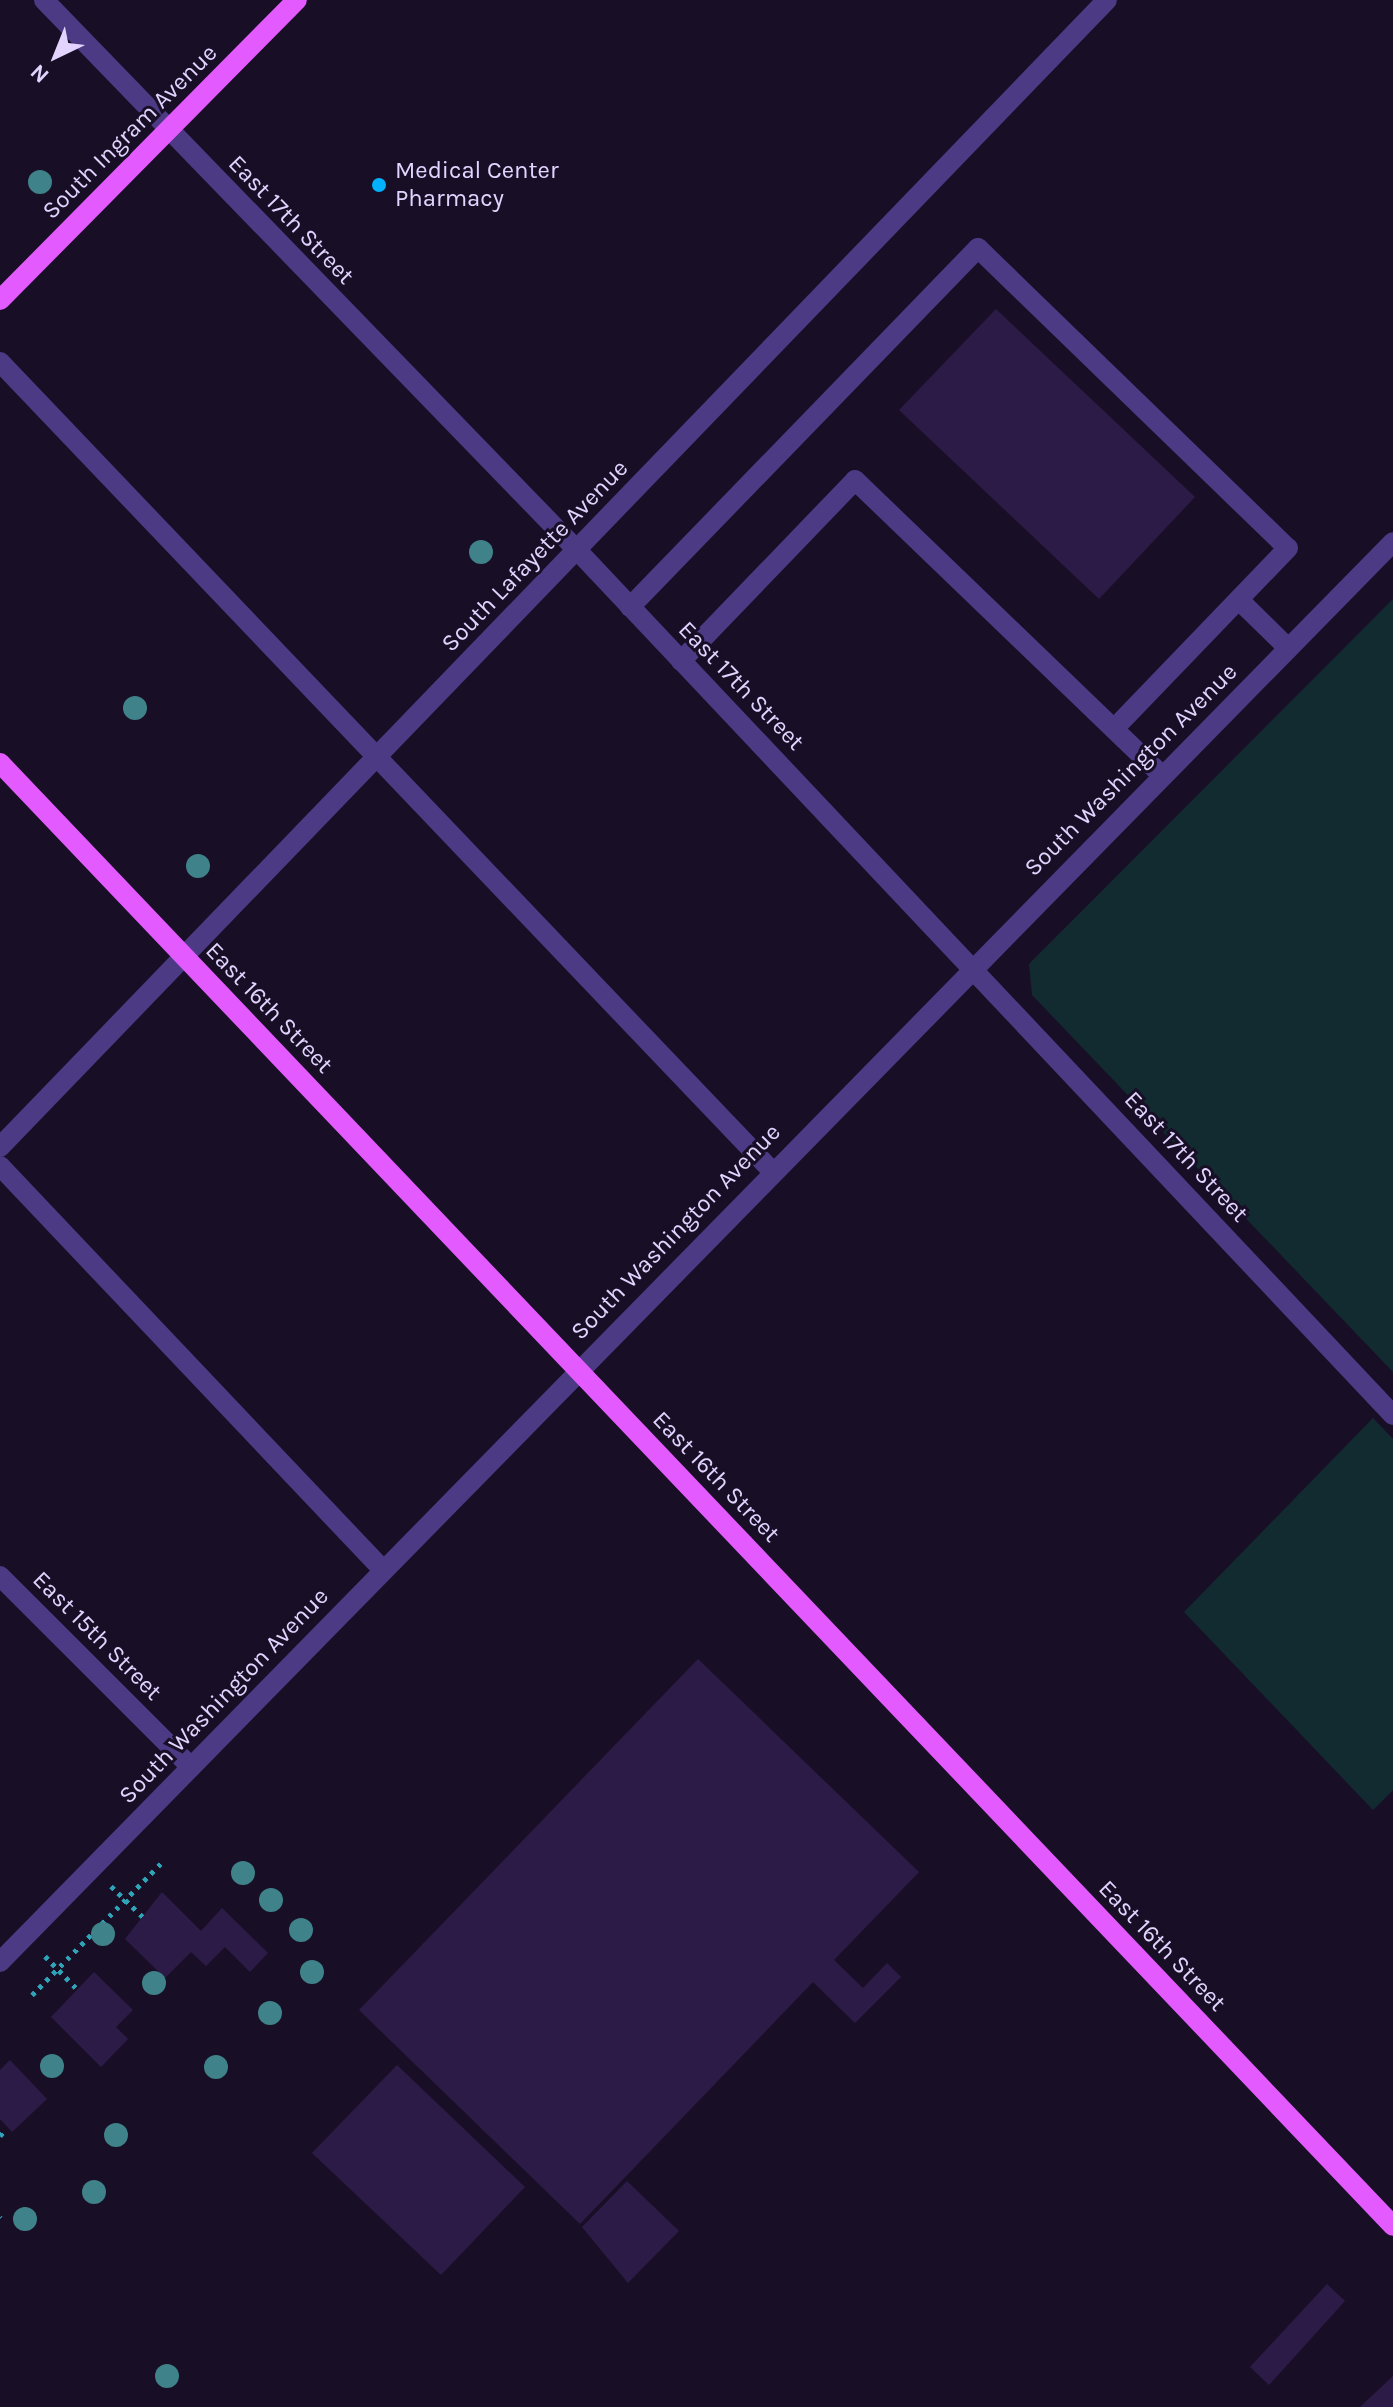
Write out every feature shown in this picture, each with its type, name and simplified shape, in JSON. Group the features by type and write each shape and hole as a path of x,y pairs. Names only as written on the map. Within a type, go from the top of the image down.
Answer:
{"main road":[{"name":"South Ingram Avenue","path":"0,300 297,0"},
{"name":"East 16th Street","path":"0,763 1390,2218"}],"street":[{"name":"East 17th Street","path":"44,0 577,550 1393,1415"},
{"name":"South Lafayette Avenue","path":"0,1147 1107,0"},
{"path":"630,607 978,248 1288,548 1114,729"},
{"path":"0,362 375,760 772,1171"},
{"path":"681,661 855,480 1162,775"},
{"name":"South Washington Avenue","path":"0,1962 972,967 1393,542"},
{"path":"1239,600 1288,648"},
{"path":"0,1166 383,1570"},
{"name":"East 15th Street","path":"0,1576 191,1767"}],"path":[{"path":"32,1995 164,1860"},
{"path":"92,1867 145,1919"},
{"path":"25,1936 78,1990"}],"green space":[{"path":"1393,599 1393,1372 1032,995 1029,964"},
{"path":"1373,1418 1393,1439 1393,1790 1373,1810 1184,1612"}],"building":[{"path":"996,309 1195,497 1099,599 899,410"},
{"path":"698,1659 919,1872 834,1960 863,1988 887,1963 901,1977 855,2023 813,1982 580,2224 359,2010"},
{"path":"162,1892 201,1931 222,1908 268,1953 250,1972 225,1947 206,1966 191,1952 165,1978 125,1939"},
{"path":"94,1972 133,2010 116,2027 128,2039 101,2067 51,2017"},
{"path":"10,2060 47,2099 12,2132 0,2119 0,2070"},
{"path":"397,2065 525,2187 441,2275 312,2153"},
{"path":"627,2181 679,2231 628,2283 582,2227"},
{"path":"1327,2284 1345,2301 1269,2385 1250,2367"},
{"path":"1393,2376 1393,2407 1360,2407"}],"place":[{"name":"Medical Center Pharmacy","path":"379,185"}]}
